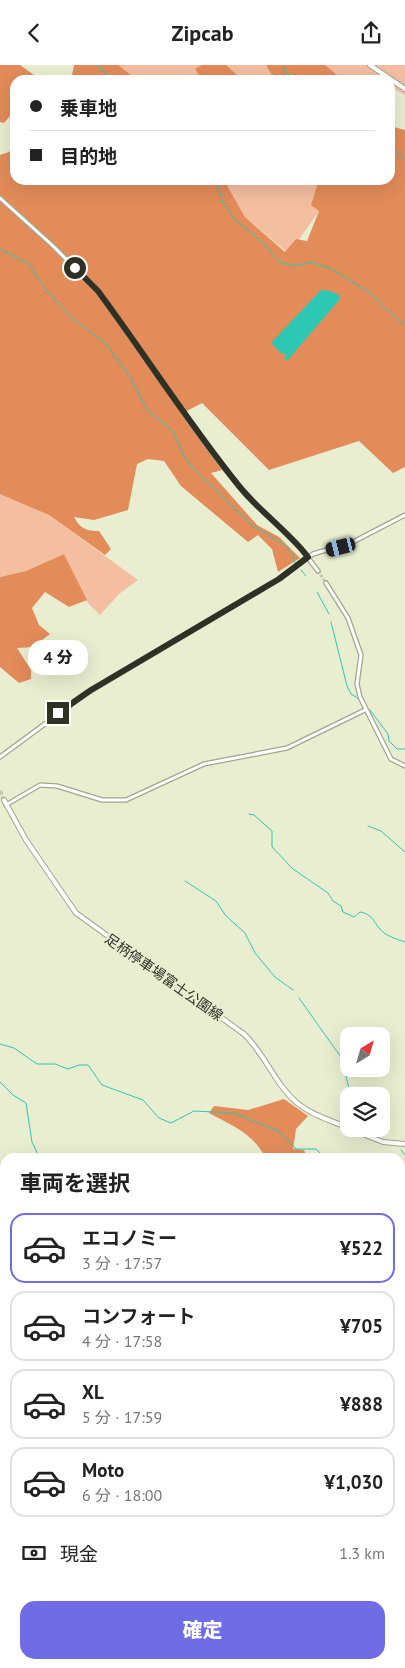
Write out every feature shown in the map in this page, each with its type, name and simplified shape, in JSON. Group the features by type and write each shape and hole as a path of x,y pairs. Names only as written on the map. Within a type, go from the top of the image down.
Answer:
{"main road":[{"path":"370,65 385,75"},
{"name":"足柄停車場富士公園線","path":"4,800 26,840 76,913 244,1034 259,1050 296,1102 309,1111 340,1124"},
{"name":"足柄停車場富士公園線","path":"371,1137 383,1142 405,1145"}],"street":[{"path":"0,198 52,245 98,291 212,453 248,496 291,537 318,571"},
{"path":"0,757 84,695 274,583 308,557 354,542 405,515"},
{"path":"326,583 348,618 361,655 356,684 360,697 391,759 405,766"},
{"path":"6,805 40,785 57,786 102,800 126,800 204,764 287,747 366,709"}],"shaded area":[{"path":"0,65 20,65 34,75 10,75 10,116 4,123 0,122"},
{"path":"74,65 118,65 131,75 72,75"},
{"path":"114,65 405,65 405,95 395,90 395,75 125,75"},
{"path":"202,65 226,65 236,75 199,75 195,69"},
{"path":"266,65 325,65 337,75 272,75"},
{"path":"395,127 405,130 405,467 393,473 359,441 269,470 202,403 181,414 222,470 211,473 257,525 279,537 300,558 278,572 272,549 258,535 248,542 181,486 164,461 148,459 137,464 128,510 94,520 74,517 84,529 99,531 111,549 105,555 49,515 0,494 0,155 10,151 10,185 227,185 245,217 285,252 296,239 307,241 319,211 311,205 317,185 395,185"},
{"path":"227,185 333,185 319,211 289,254 245,217"},
{"path":"0,492 49,515 138,580 119,594 100,615 87,602 64,554 26,571 0,577"},
{"path":"64,554 87,600 69,607 45,592 32,608 39,625 50,634 33,647 17,648 31,670 31,679 19,683 0,667 0,577 26,571"},
{"path":"284,1099 308,1116 296,1129 293,1149 304,1150 305,1153 262,1153 248,1136 209,1113 214,1106 248,1110"}],"water":[{"path":"321,290 339,295 340,299 287,361 284,358 286,354 281,353 271,343"}],"waterway":[{"path":"96,65 109,75"},
{"path":"283,65 286,73 289,75"},
{"path":"395,150 405,159"},
{"path":"218,185 223,203 235,220 257,237 281,263 294,266 312,262 333,270 370,293 405,326"},
{"path":"0,249 29,264 45,289 73,319 106,344 130,377 147,410 173,431 184,456 192,467 253,526 283,544 293,555 295,563"},
{"path":"301,570 306,576"},
{"path":"317,592 329,614"},
{"path":"331,622 347,686 351,694 359,699"},
{"path":"370,710 388,734 389,741 397,749 405,749"},
{"path":"249,814 254,815 272,831 272,847 293,869 328,893 333,901 341,906 343,912 354,917 360,912 367,914 385,934 405,942"},
{"path":"368,826 381,831 405,852"},
{"path":"185,881 216,901 226,916 245,933 255,953 275,977 293,990"},
{"path":"299,998 340,1056"},
{"path":"0,1044 14,1048 37,1064 55,1064 68,1069 79,1065 88,1065 102,1085 143,1100 159,1118 171,1123 194,1111 234,1113 280,1132 296,1149 316,1149 320,1153"},
{"path":"346,1077 349,1087"},
{"path":"0,1082 13,1095 26,1103 32,1142 37,1153"}],"tunnel":[{"path":"318,571 326,583"},
{"path":"0,791 4,800"}],"route":[{"path":"58,713 91,690 285,576 308,557 291,537 248,496 212,453 110,307 98,291 75,268"}]}
